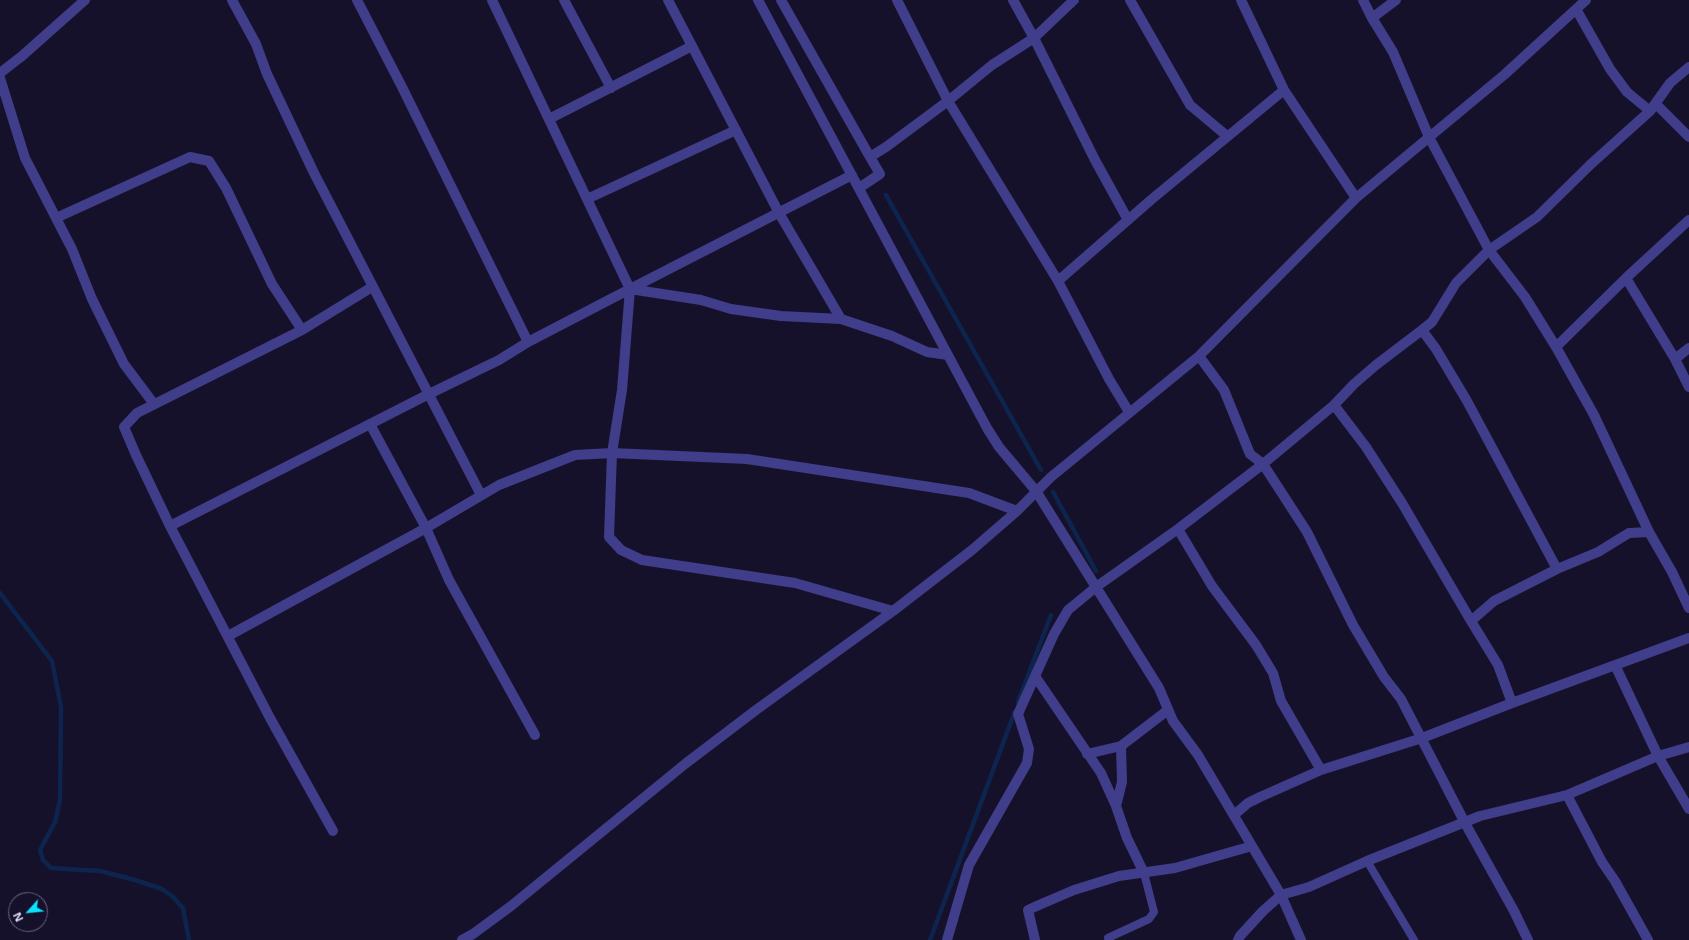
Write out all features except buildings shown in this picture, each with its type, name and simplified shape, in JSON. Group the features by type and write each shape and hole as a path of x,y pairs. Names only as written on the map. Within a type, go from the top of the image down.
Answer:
{"street":[{"path":"0,73 22,56 85,0"},
{"path":"232,0 256,44 267,74 307,159 481,495"},
{"path":"357,0 402,87 528,342"},
{"path":"492,0 630,289 622,390 612,453 609,537 621,550 642,560 795,582 893,611"},
{"path":"564,0 611,88"},
{"path":"668,0 779,213 841,319"},
{"path":"758,0 948,355 999,447 1036,491 1159,688 1178,729 1198,755 1281,895 1301,940"},
{"path":"781,0 880,174 859,188"},
{"path":"896,0 948,101 1058,281 1109,379 1129,412"},
{"path":"1013,0 1034,38 1095,160 1128,220"},
{"path":"870,157 886,147 948,101 992,65 1034,38 1074,0"},
{"path":"1130,0 1190,105 1227,136"},
{"path":"1241,0 1284,90 1356,198"},
{"path":"1363,0 1393,52 1429,137 1489,250 1525,297 1556,347 1594,415 1649,532 1672,572 1689,608"},
{"path":"1372,18 1396,0"},
{"path":"462,940 473,934 511,906 685,764 756,710 893,611 972,550 1017,511 1036,491 1129,412 1199,356 1356,198 1504,75 1586,0"},
{"path":"1576,9 1610,69 1627,92 1653,108 1689,138"},
{"path":"549,119 692,46"},
{"path":"947,940 969,865 1027,763 1029,749 1018,714 1054,634 1068,610 1096,587 1178,529 1263,464 1334,405 1354,384 1397,348 1432,322 1456,284 1489,250 1537,217 1653,108 1670,83 1689,67"},
{"path":"0,78 25,158 72,249 92,299 124,364 154,404"},
{"path":"1058,281 1227,136 1284,90"},
{"path":"587,199 736,130"},
{"path":"56,218 190,157 209,161 226,188 272,284 302,330"},
{"path":"170,526 498,360 528,342 852,175"},
{"path":"1556,347 1626,278 1689,220"},
{"path":"1626,278 1675,359 1689,387"},
{"path":"333,831 270,718 170,526 124,427 137,413 302,330 372,287"},
{"path":"630,289 701,300 731,309 781,316 841,319 892,336 927,352 948,355"},
{"path":"1422,330 1436,349 1467,401 1557,569"},
{"path":"1675,359 1689,348"},
{"path":"1199,356 1224,390 1250,454 1263,464 1307,532 1353,625 1384,677 1401,699 1464,823 1514,911 1528,940"},
{"path":"1334,405 1366,447 1402,503 1498,665 1512,703"},
{"path":"370,424 426,528 449,580 535,735"},
{"path":"228,636 426,528 499,485 575,455 612,453 747,459 969,493 1017,511"},
{"path":"1178,529 1212,586 1256,645 1273,673 1281,701 1322,770"},
{"path":"1471,621 1494,601 1557,569 1598,552 1629,533 1638,531 1649,532"},
{"path":"1234,815 1260,797 1322,770 1385,748 1422,738 1512,703 1689,638"},
{"path":"1615,665 1658,756 1689,809"},
{"path":"1035,676 1101,773 1116,806 1127,838 1144,872"},
{"path":"1087,754 1121,746 1168,710"},
{"path":"1116,806 1122,782 1121,746"},
{"path":"1238,940 1240,936 1281,895 1309,887 1368,861 1480,816 1567,795 1658,756 1689,747"},
{"path":"1567,795 1602,862 1615,881 1648,940"},
{"path":"1035,940 1028,910 1074,890 1119,876 1175,868 1252,846"}],"lane":[{"path":"1368,861 1414,940"},
{"path":"1108,938 1149,919 1154,912 1144,872"}],"waterway":[{"path":"886,195 1041,470"},
{"path":"1053,492 1096,571"},
{"path":"0,593 52,661 61,707 60,800 55,822 40,850 43,860 51,868 100,871 162,889 172,896 183,908 189,940"},
{"path":"1018,702 1051,615"},
{"path":"930,940 1015,711"}]}
